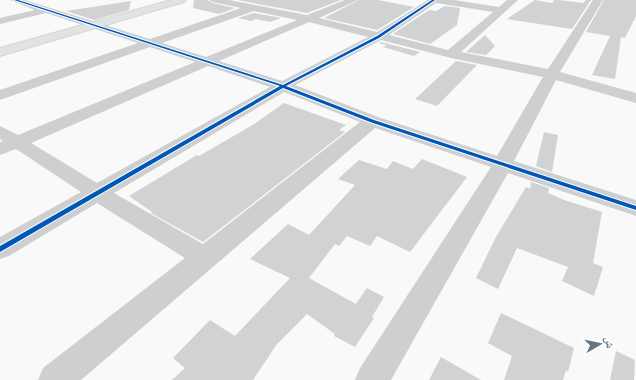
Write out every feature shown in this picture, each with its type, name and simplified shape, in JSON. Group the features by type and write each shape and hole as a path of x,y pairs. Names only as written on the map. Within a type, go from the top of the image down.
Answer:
{"street":[{"path":"9,0 47,10 91,26 208,61 283,86 372,121 636,208"},
{"path":"0,52 181,0"},
{"path":"215,0 309,19 451,54 552,74 636,98"},
{"path":"0,95 278,0"},
{"path":"9,146 353,0"},
{"path":"0,249 283,86 378,37 434,0 500,10"},
{"path":"451,54 513,0"},
{"path":"372,380 502,164 552,74 598,0"},
{"path":"0,20 47,10"},
{"path":"55,380 372,121"},
{"path":"0,131 9,146 97,193 206,258"}],"building":[{"path":"194,0 208,0 212,3 235,8 219,14 193,8"},
{"path":"237,0 341,0 307,13"},
{"path":"359,0 378,0 414,7 377,30 324,18"},
{"path":"535,0 552,3 554,0 558,0 583,3 586,0 591,0 572,29 507,19"},
{"path":"604,0 636,0 636,16 625,38 621,37 615,79 592,75 610,36 586,32"},
{"path":"131,1 129,10 94,20 66,11"},
{"path":"445,6 460,8 457,25 430,44 393,34 429,10 436,11"},
{"path":"254,13 281,18 270,22 256,19 251,21 238,18"},
{"path":"485,35 495,46 486,55 466,52"},
{"path":"381,42 420,52 414,56 383,47 387,45 378,43"},
{"path":"456,61 477,65 437,106 415,99"},
{"path":"284,103 346,125 339,130 345,132 203,242 151,213 152,212 129,196 197,155 199,156 251,126"},
{"path":"544,132 558,135 552,172 536,166"},
{"path":"422,159 467,177 410,252 377,236 370,246 347,236 339,246 335,244 309,278 356,304 367,288 384,297 372,317 374,318 355,347 334,336 335,334 307,314 277,344 253,380 172,380 185,368 173,358 210,320 235,336 290,278 250,259 288,224 309,235 355,185 338,179 359,160 387,169 393,161 413,169"},
{"path":"531,182 549,188 548,193 564,200 602,212 593,263 603,267 594,296 562,281 568,267 517,248 498,289 476,278 496,237 526,187 530,189"},
{"path":"501,313 574,348 568,372 566,370 563,380 504,380 512,356 488,343"},
{"path":"616,351 635,360 634,380 610,380"},
{"path":"441,357 481,380 429,380"}],"cycle path":[{"path":"15,0 283,86 372,121 636,208"},
{"path":"0,249 283,86 378,37 434,0"}]}
